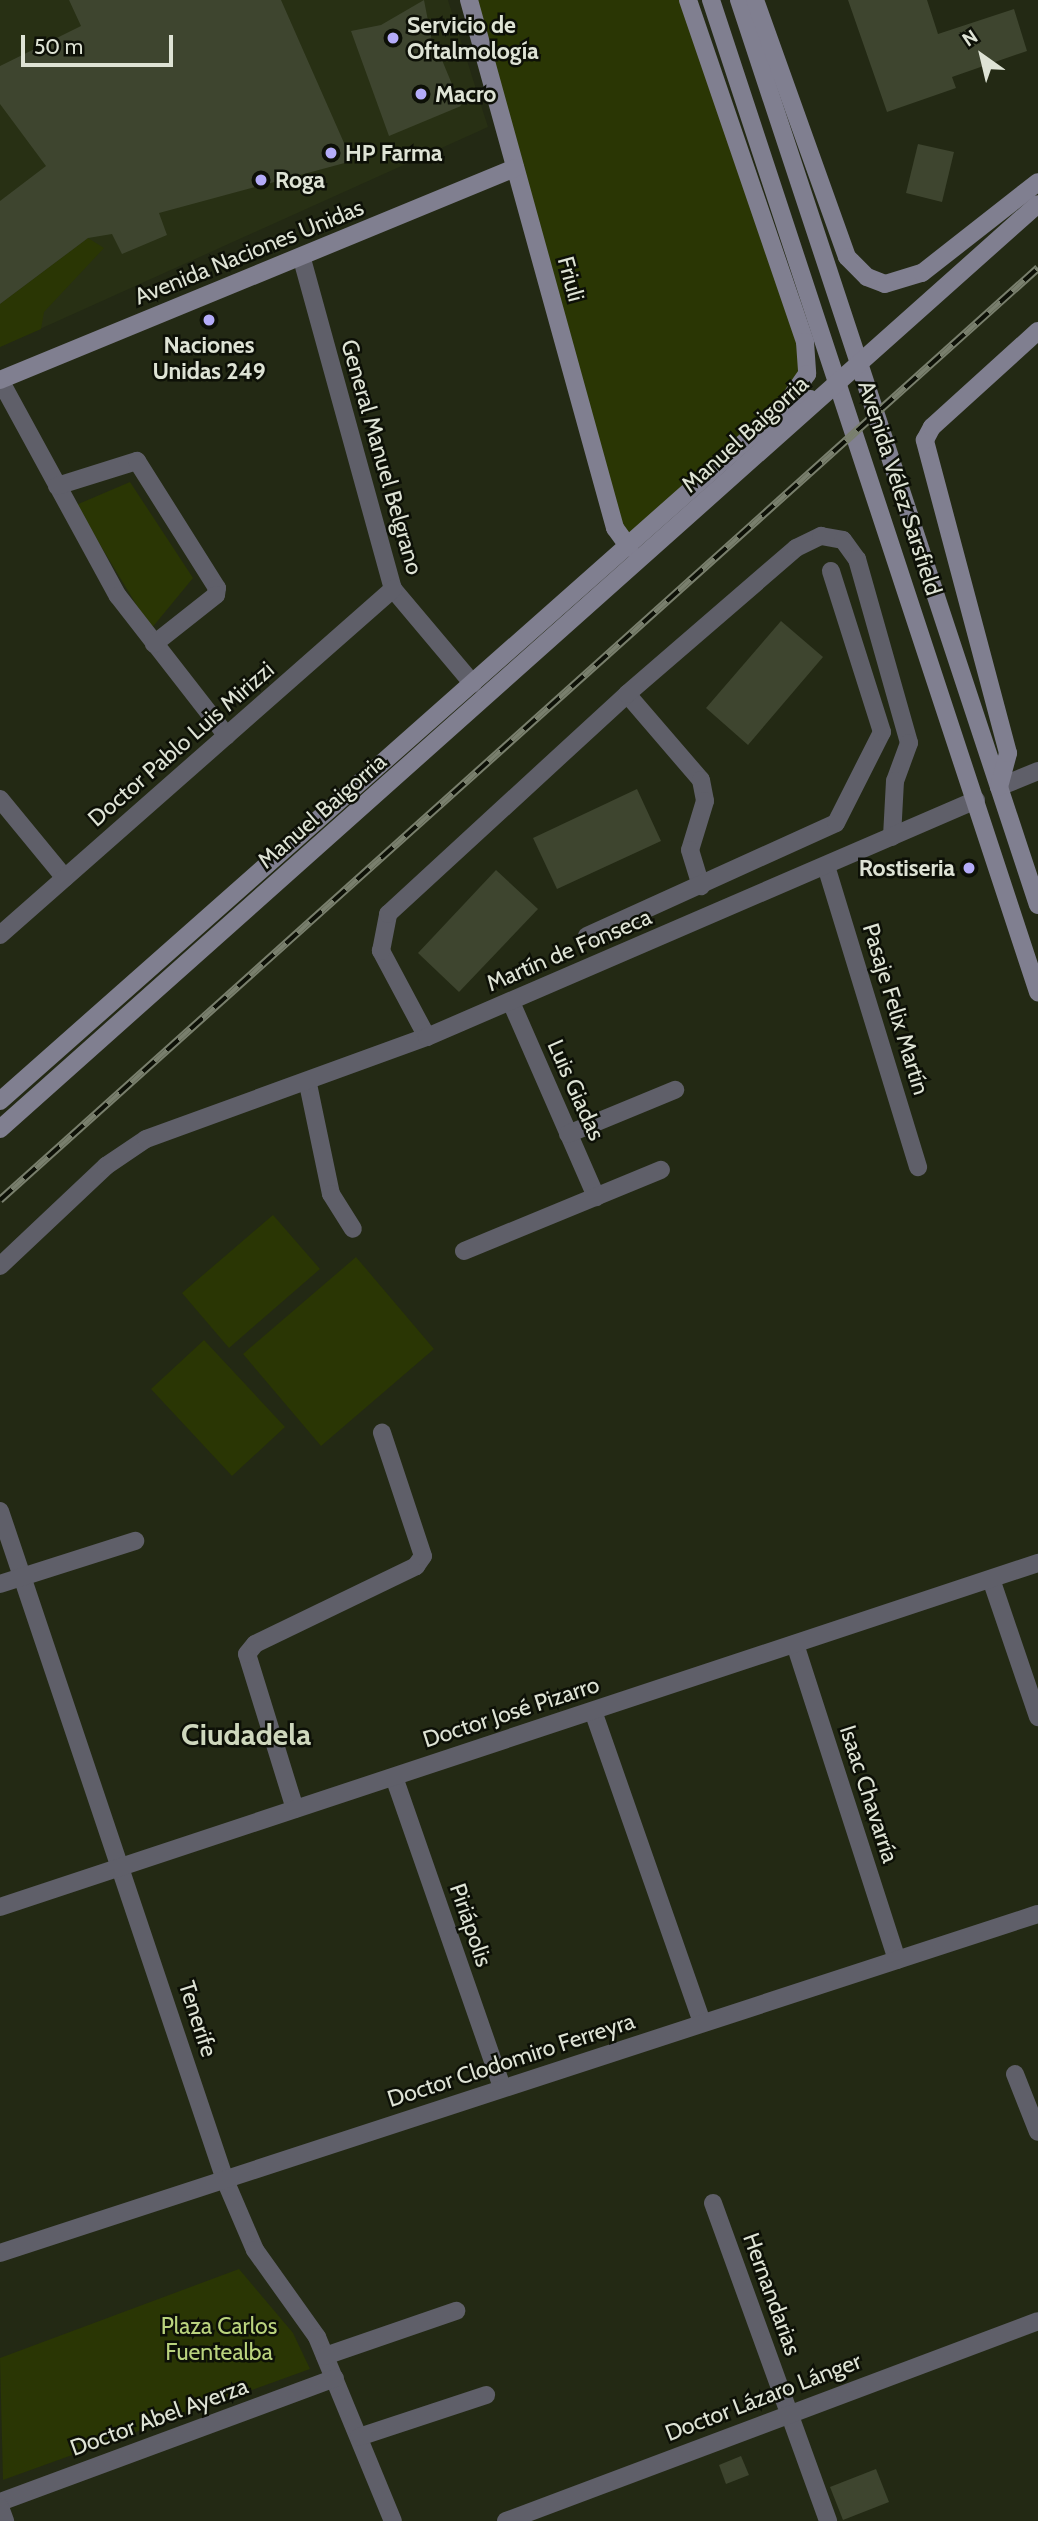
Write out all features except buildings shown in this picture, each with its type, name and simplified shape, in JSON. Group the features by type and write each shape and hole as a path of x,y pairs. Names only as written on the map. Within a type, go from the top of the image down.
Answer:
{"main road":[{"name":"Friuli","path":"469,0 614,528 628,547"},
{"path":"688,0 805,342 807,374 796,396 749,438"},
{"name":"Avenida Vélez Sarsfield","path":"711,0 822,327 1038,992"},
{"name":"Avenida Vélez Sarsfield","path":"739,0 1038,905"},
{"path":"755,0 847,257 867,277 885,284 922,274 1038,182"},
{"name":"Avenida Naciones Unidas","path":"0,380 302,259 515,168"},
{"path":"830,390 1038,204"},
{"path":"999,787 1008,753 925,452 932,427 1038,331"},
{"name":"Manuel Baigorria","path":"0,1101 749,438 830,390"},
{"name":"Manuel Baigorria","path":"0,1129 640,564 830,390"}],"street":[{"name":"General Manuel Belgrano","path":"302,259 393,589 473,684"},
{"path":"0,380 104,575 154,644 227,736"},
{"path":"57,486 137,461 217,588 216,595 154,644"},
{"path":"427,1037 381,951 388,914 627,694 796,548 821,536 843,540 857,559 909,743 893,788 892,837"},
{"name":"Friuli","path":"628,547 640,564"},
{"path":"587,936 836,823 877,745 881,721 831,571"},
{"name":"Doctor Pablo Luis Mirizzi","path":"0,935 393,589"},
{"path":"627,694 701,780 705,801 690,850 701,886"},
{"path":"999,787 1038,771"},
{"path":"0,799 65,878"},
{"name":"Martín de Fonseca","path":"0,1266 106,1166 175,1128 309,1084 427,1037 976,800"},
{"name":"Pasaje Felix Martín","path":"826,866 919,1167"},
{"name":"Luis Giadas","path":"511,1002 596,1197"},
{"path":"309,1084 331,1194 353,1228"},
{"path":"568,1134 675,1090"},
{"path":"464,1251 661,1170"},
{"path":"295,1809 247,1654 256,1644 416,1566 422,1550 382,1433"},
{"name":"Tenerife","path":"0,1511 123,1867 225,2180 255,2250 303,2314 325,2356 393,2521"},
{"path":"0,1584 135,1541"},
{"name":"Doctor José Pizarro","path":"0,1907 1038,1563"},
{"path":"991,1579 1038,1717"},
{"name":"Isaac Chavarría","path":"795,1644 897,1960"},
{"path":"593,1711 702,2023"},
{"name":"Piriápolis","path":"394,1777 502,2088"},
{"name":"Doctor Clodomiro Ferreyra","path":"0,2253 1038,1914"},
{"path":"1015,2074 1038,2132"},
{"name":"Hernandarias","path":"713,2203 828,2521"},
{"path":"325,2356 456,2311"},
{"name":"Doctor Lázaro Lánger","path":"506,2521 789,2412 1038,2321"},
{"name":"Doctor Abel Ayerza","path":"0,2504 335,2378"},
{"path":"359,2437 486,2395"},
{"path":"0,2504 5,2521"}],"shaded area":[{"path":"0,0 448,0 488,127 0,347"}],"green space":[{"path":"469,0 688,0 805,342 796,395 629,547"},
{"path":"88,238 104,248 44,312 41,329 0,347 0,304"},
{"path":"130,482 193,578 151,629 76,505"},
{"path":"273,1215 320,1269 229,1348 182,1293"},
{"path":"356,1257 434,1349 321,1446 243,1354"},
{"path":"204,1340 285,1427 232,1476 151,1389"},
{"name":"Plaza Carlos Fuentealba","path":"239,2269 293,2333 310,2369 3,2480 0,2358"}],"railway":[{"path":"0,1200 1038,268"}],"place":[{"name":"Servicio de Oftalmología","path":"393,38"},
{"name":"Macro","path":"421,94"},
{"name":"HP Farma","path":"331,153"},
{"name":"Roga","path":"261,180"},
{"name":"Naciones Unidas 249","path":"209,320"},
{"name":"Rostiseria","path":"969,868"}],"district":[{"name":"Ciudadela","path":"246,1735"}]}
